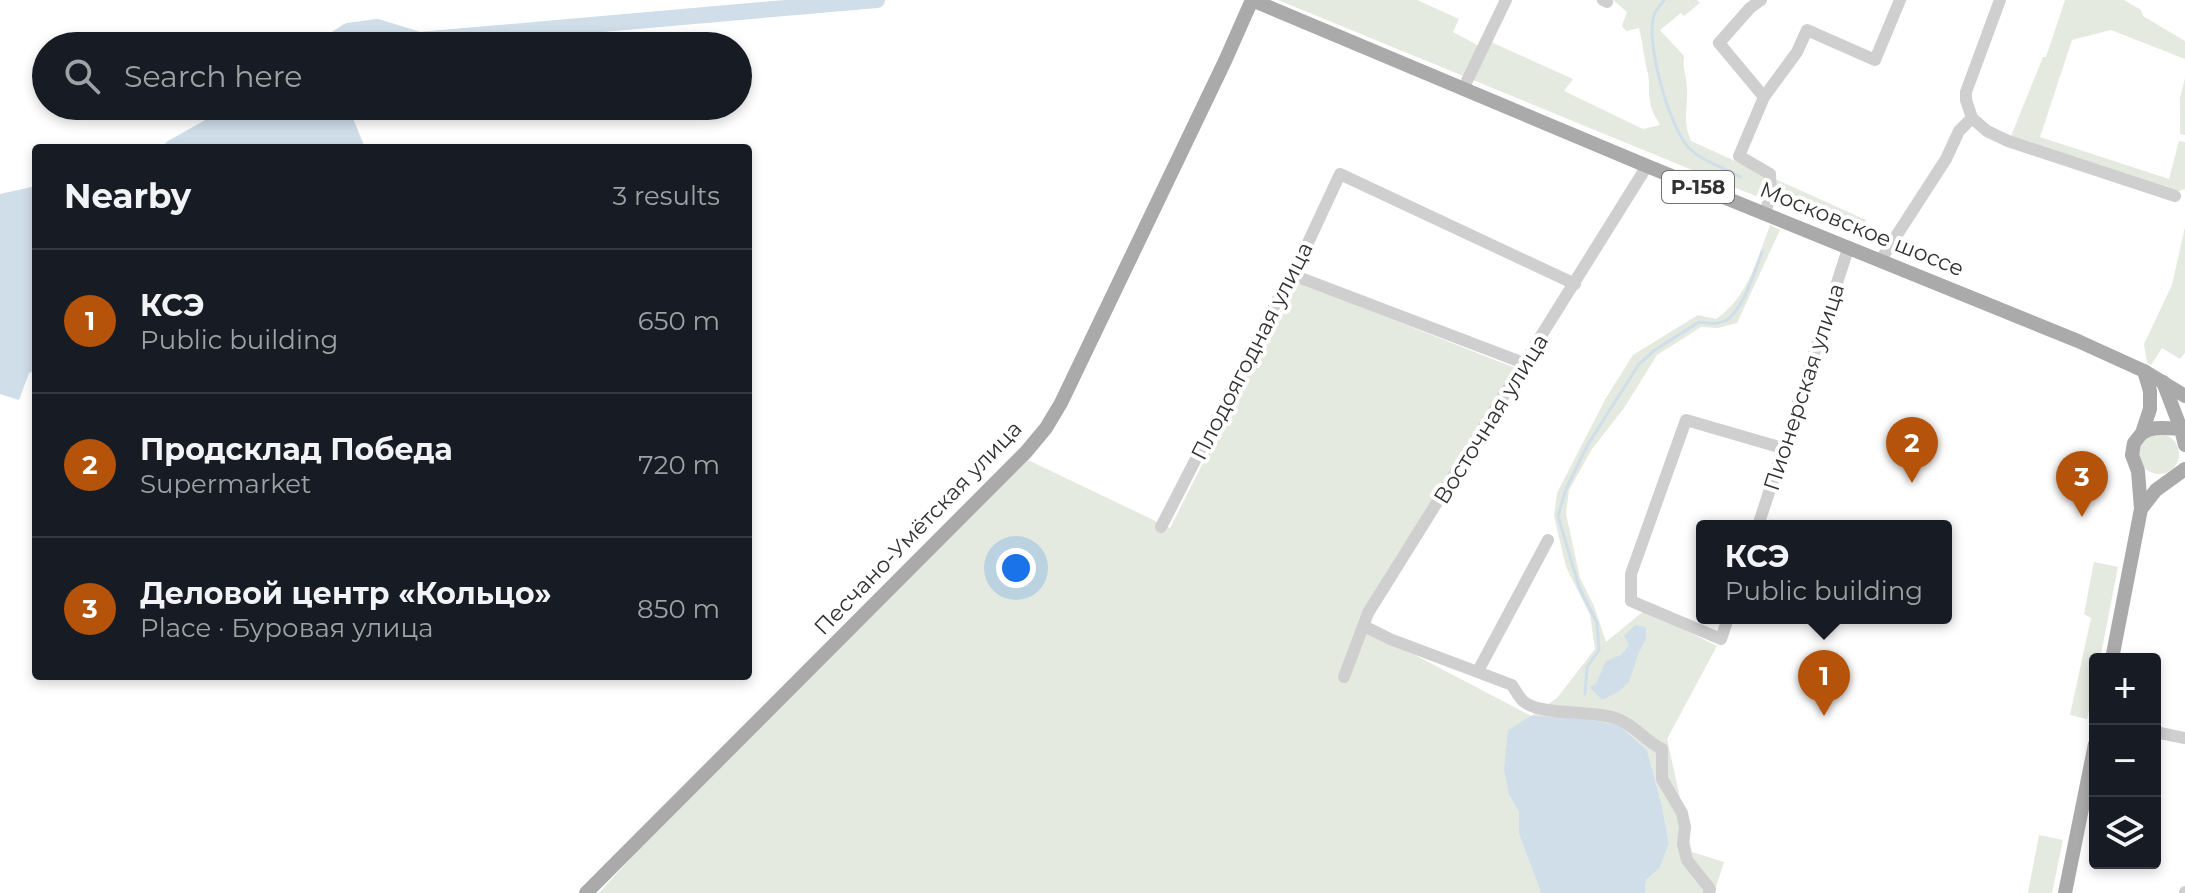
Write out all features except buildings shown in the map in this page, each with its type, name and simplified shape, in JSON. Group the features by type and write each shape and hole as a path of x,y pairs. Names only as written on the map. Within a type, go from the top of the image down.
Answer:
{"main road":[{"name":"Московское шоссе","path":"1252,0 1848,249 2039,324 2144,371 2185,396"},
{"name":"Песчано-Умётская улица","path":"586,893 1011,468 1046,428 1061,403 1252,0"},
{"path":"2144,371 2151,400 2149,417 2136,439 2132,451 2133,464 2152,481 2180,471"},
{"path":"2163,381 2185,445"},
{"path":"2142,433 2158,427 2179,429"},
{"path":"2113,653 2141,509 2138,471"},
{"path":"2141,509 2156,490 2180,471"},
{"path":"2065,893 2089,774"}],"street":[{"path":"1463,89 1506,0"},
{"path":"1761,0 1719,43 1764,97"},
{"name":"Московское шоссе","path":"1764,214 1771,196 1770,174 1739,156 1764,97 1797,52 1807,30 1875,60 1900,0"},
{"path":"2000,0 1966,92 1972,118 1987,131 2008,141 2175,196"},
{"path":"1880,261 1946,159 1959,131 1972,118"},
{"name":"Восточная улица","path":"1344,677 1368,613 1647,166"},
{"name":"Плодоягодная улица","path":"1161,527 1284,287 1293,275 1340,174 1575,284"},
{"name":"Пионерская улица","path":"1760,520 1848,249"},
{"path":"1293,275 1526,364"},
{"path":"1726,624 1721,639 1631,601 1631,574 1686,420 1783,448"},
{"path":"1478,671 1548,540"},
{"path":"1364,626 1512,685 1522,700 1539,709 1616,718 1639,731 1662,749 1662,779 1682,813 1687,860 1710,889 1709,893"},
{"path":"2161,733 2185,738"}],"shaded area":[{"path":"1278,0 1417,0 1459,19 1453,32 1481,47 1487,36 1493,43 1573,79 1564,91 1643,129 1660,125 1651,104 1639,28 1626,31 1622,26 1627,12 1613,0 1697,0 1700,3 1660,30 1684,56 1686,121 1691,141 1866,220 1859,237 1853,236"},
{"path":"2065,0 2124,0 2141,10 2143,16 2185,41 2185,59 2111,30 2072,40 2040,137 2169,179 2179,141 2185,142 2185,189 2171,190 2011,136 2043,57 2046,57"},
{"path":"2185,78 2185,135 2180,134 2180,98"},
{"path":"205,120 354,120 363,144 165,144"},
{"path":"32,187 32,372 19,400 0,394 0,194"},
{"path":"1770,225 1780,230 1737,323 1718,328 1701,327 1657,355 1624,408 1592,449 1569,490 1566,514 1580,578 1594,606 1606,642 1645,610 1717,646 1667,739 1692,852 1724,862 1714,893 1645,893 1646,880 1660,868 1669,843 1647,750 1619,725 1509,795 1519,812 1519,834 1541,893 599,893 666,819 1028,460 1170,528 1295,281 1515,368 1361,625 1531,716 1557,698 1595,649 1590,615 1566,567 1554,516 1557,493 1606,398 1633,355 1698,315 1716,319 1727,310 1744,289"},
{"path":"2185,227 2185,353 2180,359 2162,348 2151,365 2147,363 2144,344 2172,285"},
{"path":"2159,434 2173,440 2179,454 2173,468 2159,474 2145,468 2139,454 2145,440"},
{"path":"2094,562 2118,567 2101,653 2089,653 2087,719 2070,715 2091,618 2084,614"},
{"path":"1635,625 1646,627 1646,639 1629,682 1602,700 1590,687 1596,684 1606,661 1621,655 1629,645 1624,636"},
{"path":"1531,716 1581,718 1619,725 1647,750 1669,843 1660,868 1646,880 1645,893 1541,893 1519,834 1519,812 1509,795 1504,769 1508,730"},
{"path":"2039,835 2063,840 2052,893 2028,893"}],"waterway":[{"path":"511,32 877,0"},
{"path":"1664,0 1654,15 1653,45 1661,86 1675,125 1691,150 1740,177"},
{"path":"346,32 377,27 393,32"},
{"path":"1585,694 1587,667 1599,650 1597,623 1579,587 1558,516 1566,489 1587,446 1639,364 1699,322 1718,323 1731,316 1748,290 1762,252"}],"place":[{"name":"Продсклад Победа","path":"1912,483"},
{"name":"Деловой центр «Кольцо»","path":"2082,517"},
{"name":"КСЭ","path":"1824,716"}]}
